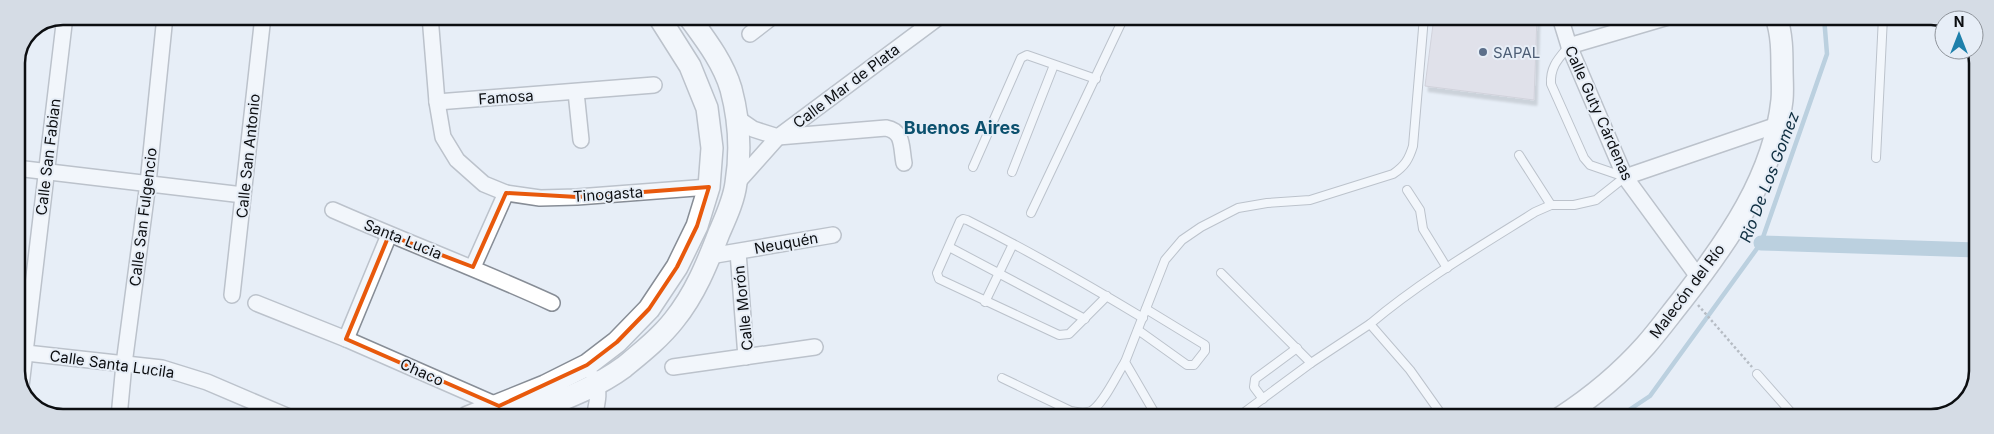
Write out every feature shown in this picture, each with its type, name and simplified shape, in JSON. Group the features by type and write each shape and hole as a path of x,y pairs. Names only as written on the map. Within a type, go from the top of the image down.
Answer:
{"street":[{"name":"Calle San Fabian","path":"25,323 46,171 63,25"},
{"name":"Calle San Fulgencio","path":"120,409 148,183 164,25"},
{"name":"Calle San Antonio","path":"232,295 262,25"},
{"name":"Tinogasta","path":"431,25 437,102 443,136 457,160 484,184 506,193 540,198 710,187"},
{"path":"533,409 592,374 618,342 649,309 677,268 697,226 710,187 712,148 707,108 690,66 665,25"},
{"path":"491,409 545,386 622,368 673,322 693,294 726,218 736,184 739,151 737,118 731,88 721,63 695,25"},
{"path":"750,34 762,25"},
{"name":"Calle Mar de Plata","path":"736,184 778,138 928,25"},
{"name":"Calle Guty Cárdenas","path":"1562,25 1569,46 1625,177 1693,285"},
{"path":"1569,46 1641,25"},
{"name":"Malecón del Río","path":"1572,409 1605,385 1646,345 1726,240 1749,203 1766,164 1782,99 1782,51 1779,25"},
{"name":"Famosa","path":"437,102 654,85"},
{"path":"576,92 581,140"},
{"name":"Calle Mar de Plata","path":"737,118 753,129 778,138"},
{"path":"1625,177 1777,125"},
{"path":"778,138 892,129 898,132 904,163"},
{"path":"25,169 243,195"},
{"path":"473,267 506,193"},
{"name":"Santa Lucia","path":"333,210 473,267 552,302"},
{"path":"346,339 389,234"},
{"name":"Neuquén","path":"710,256 832,235"},
{"name":"Calle Morón","path":"738,252 746,357 815,347"},
{"name":"Chaco","path":"256,302 499,406"},
{"name":"Calle Santa Lucila","path":"25,352 162,368 184,374 269,409"},
{"path":"673,367 746,357"},
{"path":"592,374 598,397 596,409"}],"lane":[{"path":"1031,213 1120,25"},
{"path":"1093,409 1098,405 1125,362 1165,260 1182,240 1201,227 1238,208 1267,203 1310,200 1393,174 1409,160 1413,146 1423,25"},
{"path":"1876,158 1882,25"},
{"path":"1569,46 1555,62 1550,73 1551,84 1584,158 1590,165 1625,177"},
{"path":"972,167 1021,58 1028,55 1096,79"},
{"path":"1012,172 1054,65"},
{"path":"1519,155 1551,206"},
{"path":"1249,409 1311,363 1370,324 1447,268 1535,212 1551,206 1586,204 1596,200 1625,177"},
{"path":"1407,190 1420,210 1423,229 1447,268"},
{"path":"1107,296 1069,334 1059,335 939,280 937,273 960,221 964,219 1013,244 1107,296 1143,318"},
{"path":"985,302 1013,244"},
{"path":"948,247 1086,319"},
{"path":"1221,273 1311,363"},
{"path":"1138,330 1187,364 1194,365 1205,351 1205,345 1146,308"},
{"path":"1370,324 1410,370 1438,409"},
{"path":"1263,399 1254,387 1255,379 1297,348"},
{"path":"1125,362 1152,409"},
{"path":"1757,374 1788,409"},
{"path":"1002,378 1067,409"}],"path":[{"path":"1693,285 1757,374"}],"highlighted area":[{"path":"709,187 697,226 677,267 649,309 617,342 587,365 499,406 346,339 389,235 473,267 506,193 577,197"}],"building":[{"name":"SAPAL","path":"1433,25 1537,25 1534,100 1425,86"}],"waterway":[{"name":"Rio De Los Gomez","path":"1630,409 1650,396 1761,243 1827,54 1825,25"},
{"path":"1761,243 1969,250"}],"place":[{"name":"SAPAL","path":"1483,52"}],"district":[{"name":"Buenos Aires","path":"962,127"}]}
